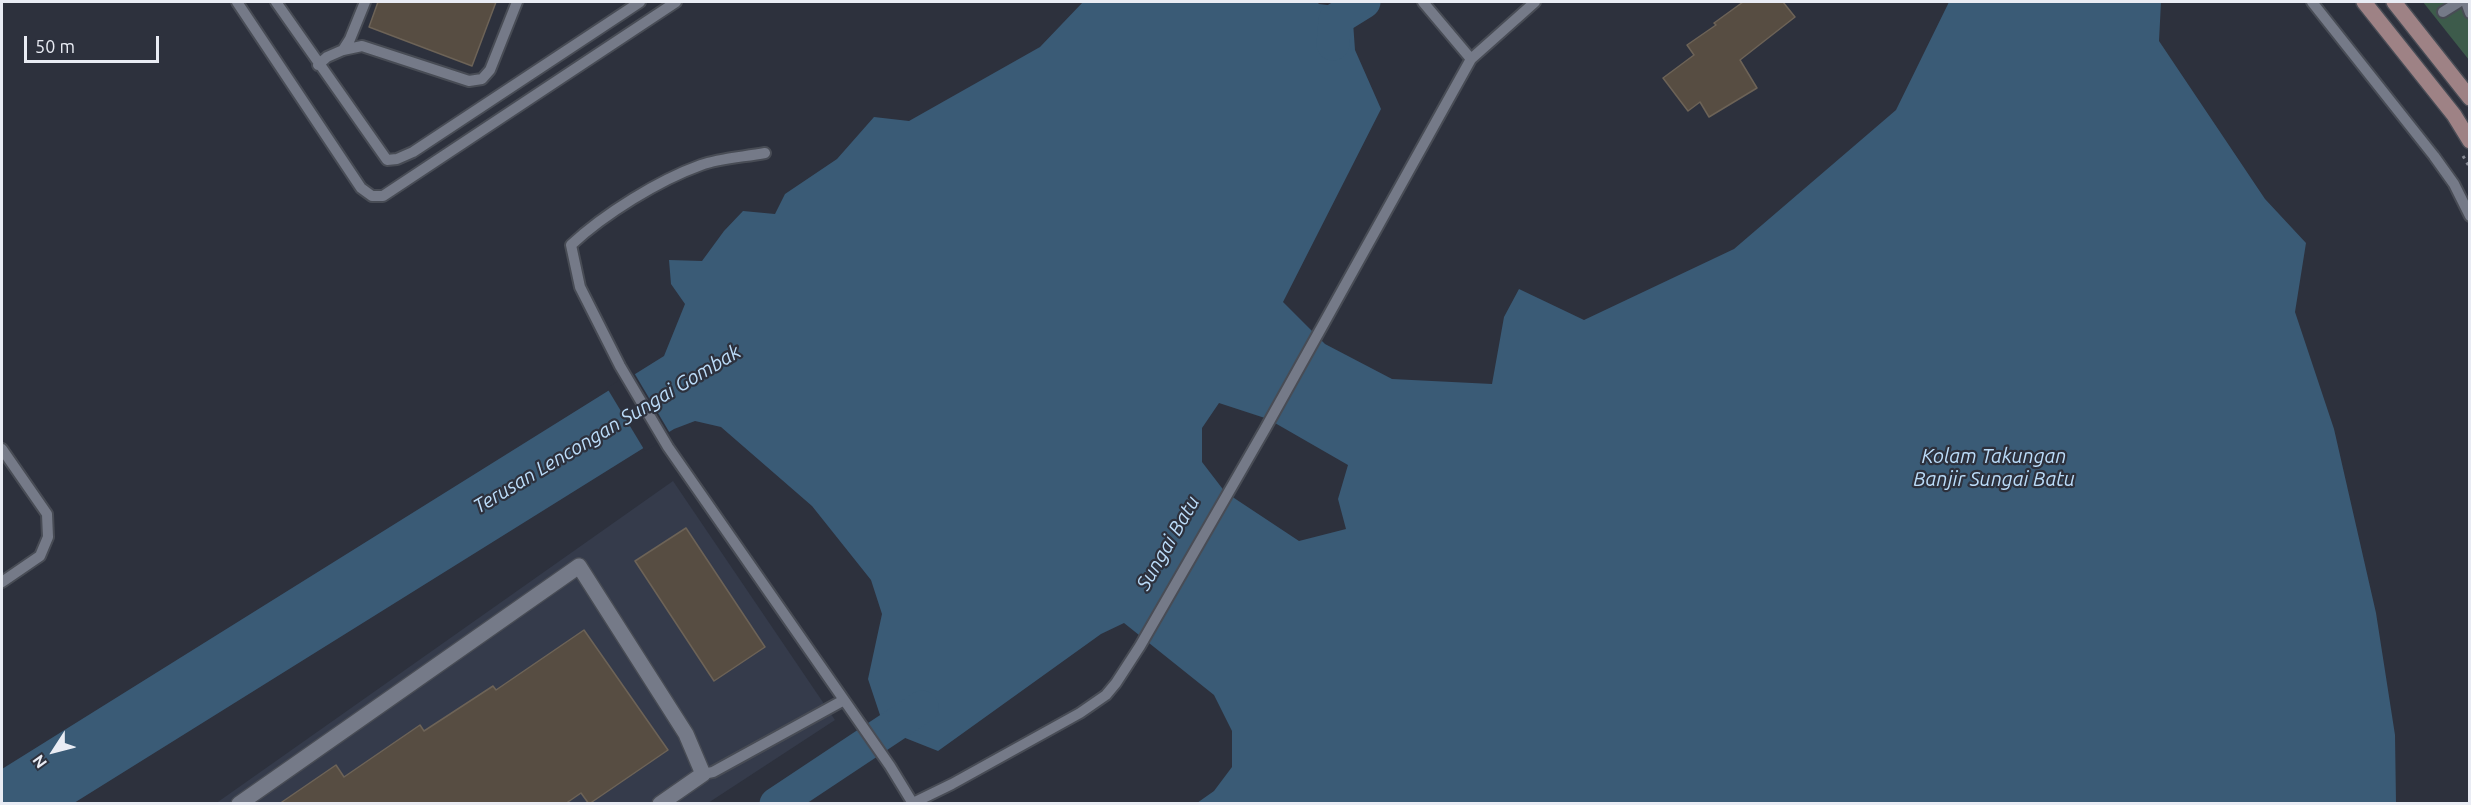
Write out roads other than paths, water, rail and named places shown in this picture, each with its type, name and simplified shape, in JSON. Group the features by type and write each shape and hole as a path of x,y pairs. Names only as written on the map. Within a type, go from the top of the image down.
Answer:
{"street":[{"path":"2364,2 2454,115 2469,141"},
{"path":"2394,2 2469,98"},
{"path":"239,804 579,566 686,734 703,774 660,804"}],"lane":[{"path":"237,2 361,188 372,196 384,196 676,2"},
{"path":"276,2 318,65 387,160 397,159 413,152 640,2"},
{"path":"343,50 365,2"},
{"path":"318,65 327,57 343,50 362,46 469,81 482,79 490,70 517,2"},
{"path":"1424,2 1471,59"},
{"path":"765,153 703,164 663,182 589,229 571,245 580,287 620,366 668,447 890,766 911,803 952,784 1096,703 1116,683 1140,646 1265,429 1471,59 1535,2"},
{"path":"2312,2 2434,156 2454,184 2469,216"},
{"path":"2443,12 2459,2"},
{"path":"2466,2 2469,13"},
{"path":"2,449 47,514 48,537 40,556 2,582"},
{"path":"703,774 713,772 844,700"}],"water":[{"name":"Kolam Takungan Banjir Sungai Batu","path":"1083,2 1317,2 1352,8 1355,50 1381,109 1283,302 1325,344 1392,379 1492,384 1504,317 1519,289 1584,320 1734,249 1896,110 1949,2 2161,2 2159,41 2265,199 2306,243 2295,312 2334,429 2376,613 2395,735 2396,803 1197,803 1214,791 1232,767 1232,731 1214,695 1124,623 1101,634 938,751 885,730 868,679 882,614 871,580 812,506 721,427 695,421 674,429 74,803 2,804 2,769 664,356 685,304 671,284 669,260 702,261 724,231 743,211 775,214 785,194 837,159 874,117 909,121 1040,47","holes":["1219,403 1268,419 1348,465 1338,499 1346,529 1299,541 1225,492 1202,462 1202,428"]}],"waterway":[{"name":"Sungai Batu","path":"1333,44 1335,20 1364,2"},
{"name":"Sungai Batu","path":"776,804 922,707"}],"water label":[{"name":"Terusan Lencongan Sungai Gombak","path":"607,429"}]}
